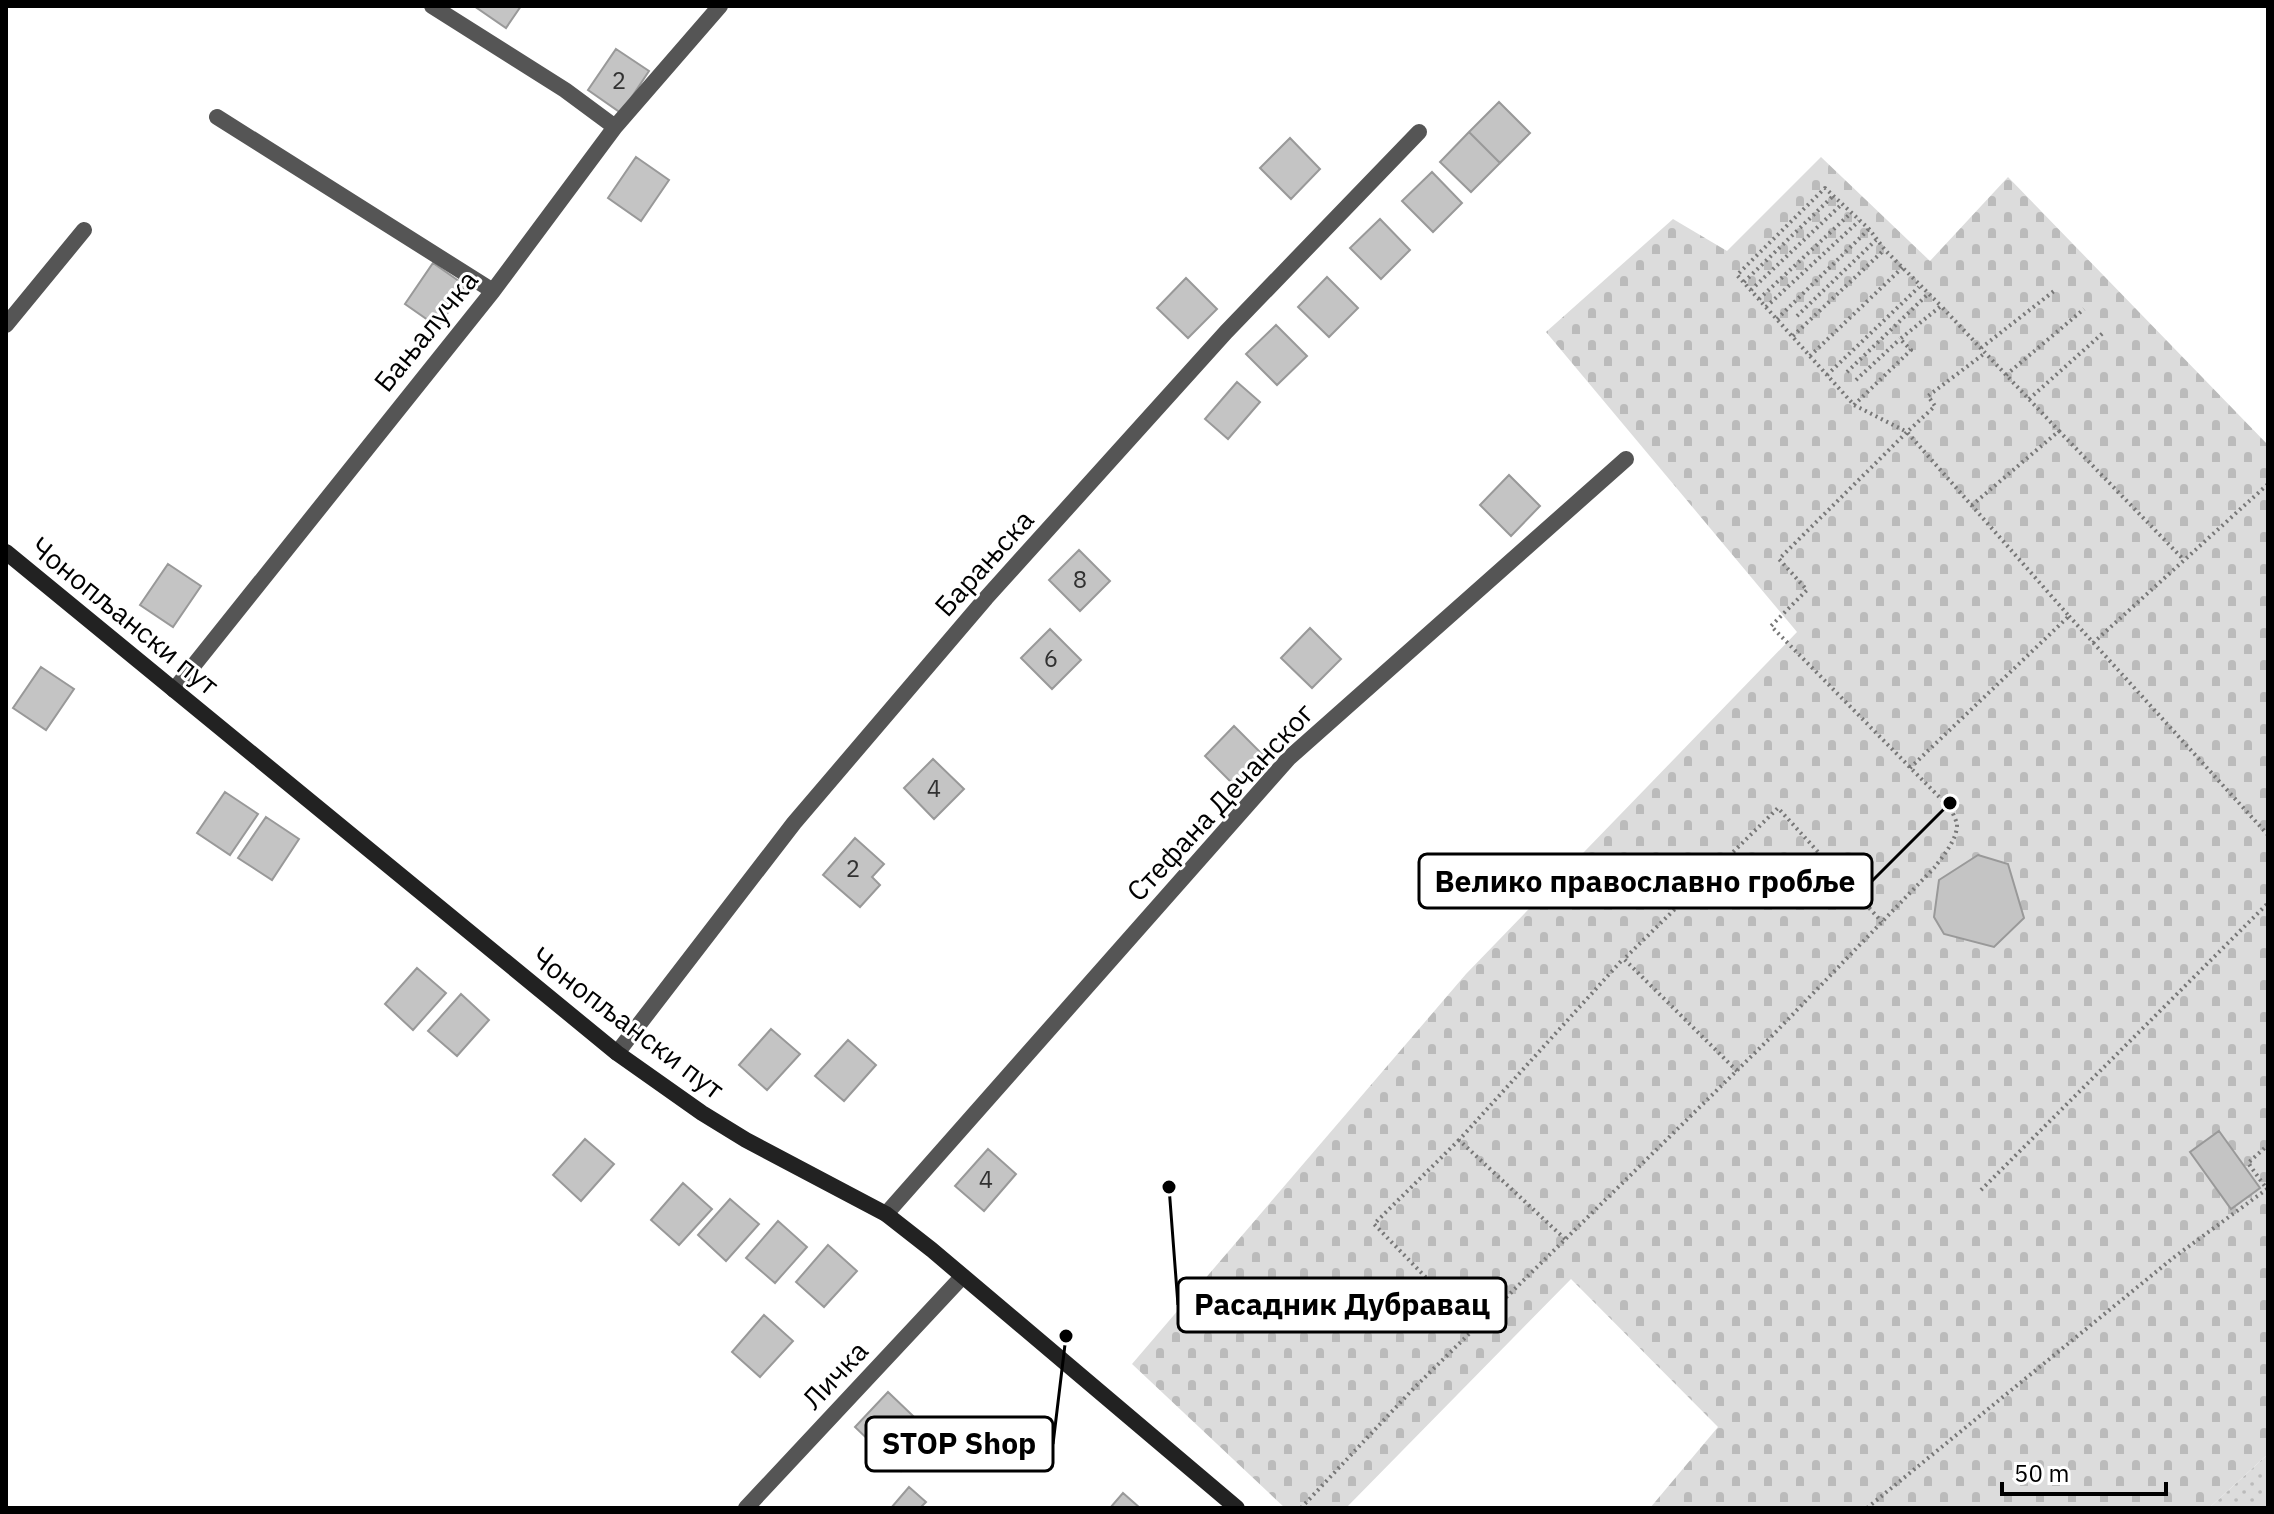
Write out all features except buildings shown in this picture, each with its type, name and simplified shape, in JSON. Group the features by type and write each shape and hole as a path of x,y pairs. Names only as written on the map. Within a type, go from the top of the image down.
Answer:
{"street":[{"path":"432,6 565,90 615,127"},
{"name":"Бањалучка","path":"174,690 493,291 615,127 720,6"},
{"path":"217,117 493,291"},
{"name":"Барањска","path":"617,1053 794,823 986,598 1226,332 1419,132"},
{"path":"6,325 84,230"},
{"name":"Стефана Дечанског","path":"886,1214 1289,758 1626,459"},
{"name":"Чонопљански пут","path":"6,552 617,1053 746,1140 886,1214 1228,1505"},
{"name":"Личка","path":"746,1508 962,1277"}],"path":[{"path":"2184,560 1941,306 1919,287 1869,229 1825,188 1737,275 1854,405 1907,432 2268,835"},
{"path":"1744,282 1833,196"},
{"path":"1751,290 1842,204"},
{"path":"1759,299 1851,213"},
{"path":"1766,307 1859,221"},
{"path":"1777,319 1869,229"},
{"path":"1797,316 1877,239"},
{"path":"1793,336 1885,250"},
{"path":"1810,356 1903,267"},
{"path":"1827,375 1919,287"},
{"path":"1981,348 2054,291"},
{"path":"1847,372 1928,294"},
{"path":"1856,380 1941,306"},
{"path":"2006,375 2084,309"},
{"path":"2029,399 2103,333"},
{"path":"1854,405 1911,350 1900,339"},
{"path":"1301,1508 1415,1387 1737,1071 1882,923 1948,849 1957,822 1951,809 1771,626 1807,590 1779,559 1935,406 1928,396 1985,353"},
{"path":"1971,506 2059,431"},
{"path":"2093,643 2268,484"},
{"path":"1910,768 2069,616"},
{"path":"1475,1328 1374,1224 1459,1140 1624,959 1778,808 1882,923"},
{"path":"1981,1190 2268,903"},
{"path":"1624,959 1737,1071"},
{"path":"1459,1140 1565,1239"},
{"path":"1867,1508 2173,1258 2267,1190 2248,1163 2268,1145"}],"green space":[{"path":"1821,157 1930,261 2008,177 2268,445 2268,1454 2209,1508 1650,1508 1718,1427 1571,1279 1346,1508 1285,1508 1132,1364 1466,974 1797,632 1546,332 1673,219 1727,251"},
{"path":"2268,1454 2268,1508 2209,1508"}],"place":[{"name":"Велико православно гробље","path":"1950,803"},
{"name":"Расадник Дубравац","path":"1169,1187"},
{"name":"STOP Shop","path":"1066,1336"}]}
